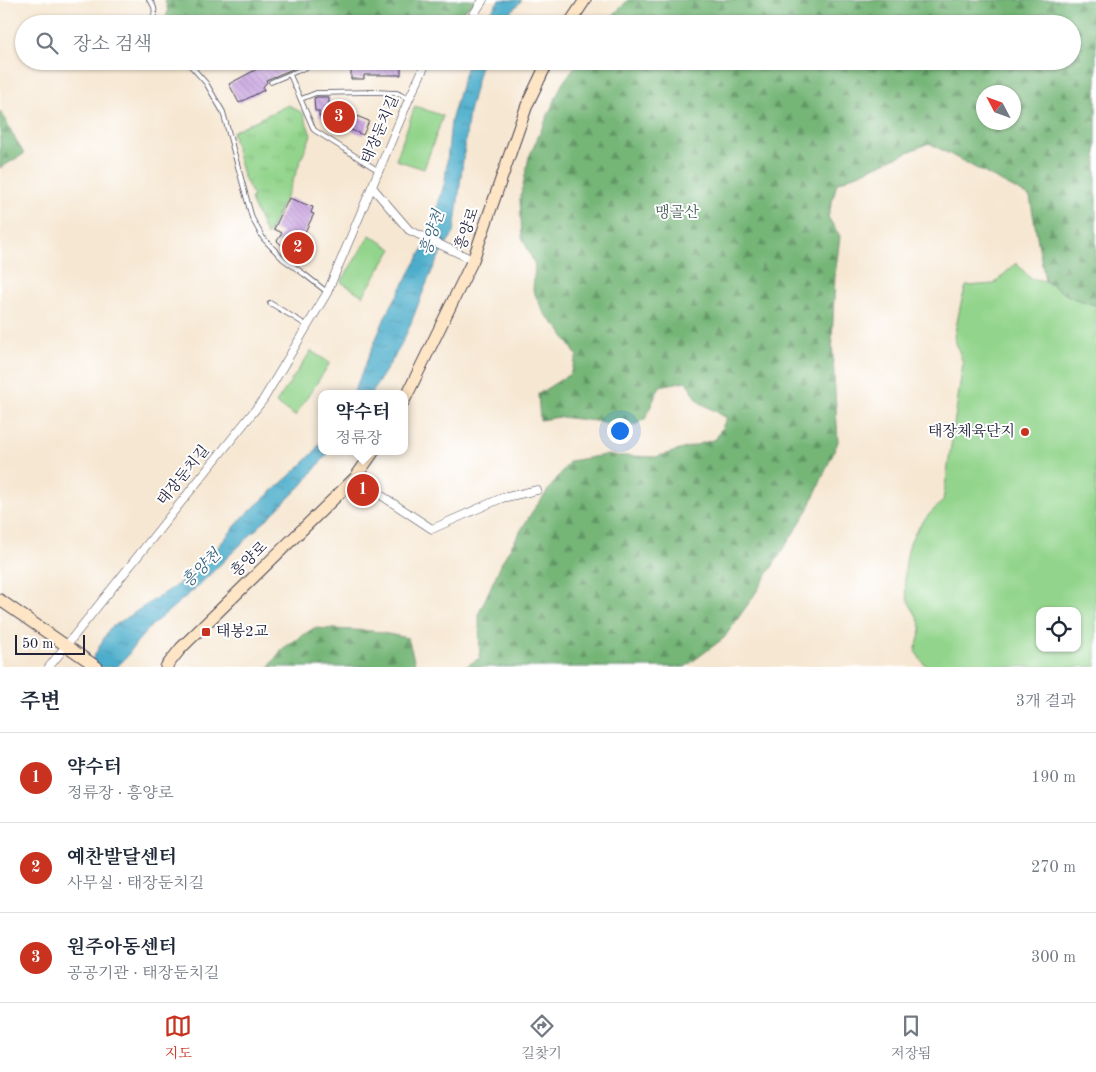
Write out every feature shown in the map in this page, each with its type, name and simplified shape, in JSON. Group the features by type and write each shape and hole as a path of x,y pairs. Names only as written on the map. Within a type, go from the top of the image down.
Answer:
{"street":[{"path":"473,15 483,0"},
{"path":"575,15 585,0"},
{"name":"태장둔치길","path":"49,667 263,400 327,292 423,70"},
{"name":"흥양로","path":"408,393 473,260 527,105 544,70"},
{"path":"372,187 409,230 473,260"},
{"name":"흥양로","path":"166,667 181,648 354,478 371,455"},
{"path":"354,478 432,529 502,498 537,490"},
{"path":"0,600 97,667"}],"lane":[{"path":"149,0 154,4 155,15"},
{"path":"194,70 206,83 223,112 252,218 263,238 283,259 327,292"},
{"path":"271,82 301,70"},
{"path":"290,75 314,130 379,170"},
{"path":"301,99 316,93 397,92 410,99"},
{"path":"270,303 308,326"}],"green space":[{"path":"165,0 476,0 460,15 167,15 168,11"},
{"name":"맹골산","path":"628,0 1096,0 1096,304 1070,297 1045,281 1030,197 929,143 837,183 828,217 840,236 835,276 832,341 838,442 808,510 753,597 724,638 685,667 465,667 480,658 479,613 503,560 532,512 570,461 605,455 656,457 716,439 727,418 699,402 686,381 660,386 645,419 629,428 595,421 560,417 540,420 538,394 570,374 577,356 560,330 544,313 533,290 535,265 522,237 520,199 529,157 562,84 572,70 1081,70 1081,15 614,15 617,11"},
{"path":"288,105 303,113 311,135 288,193 267,236 251,200 253,195 243,176 232,132"},
{"path":"415,106 443,116 424,169 396,160"},
{"path":"0,111 24,154 0,168"},
{"path":"370,235 392,249 363,296 341,282"},
{"name":"태장체육단지","path":"1016,263 1030,278 1045,281 1070,297 1096,304 1096,667 928,667 915,651 921,629 906,593 907,557 915,533 943,501 963,363 954,337 966,286 994,284"},
{"path":"311,351 330,363 295,416 276,403"},
{"path":"314,628 373,631 408,638 416,667 269,667 282,649"}],"water":[{"path":"499,0 522,0 508,15 489,15"},
{"name":"흥양천","path":"465,70 480,70 469,112 454,233 433,268 404,338 386,371 374,390 355,390 386,315 427,242 445,181 451,121"},
{"name":"흥양천","path":"318,446 318,455 327,455 301,486 196,588 152,625 117,667 88,667 109,629 177,585 208,559 243,517 314,452"}],"building":[{"path":"255,70 290,70 266,80 267,82 263,87 264,90 239,103 229,84"},
{"path":"351,70 401,70 401,75 364,75 364,79 351,79"},
{"path":"329,97 329,105 369,121 363,135 319,116 319,111 315,111 314,98"},
{"path":"289,198 313,207 311,213 314,214 302,238 313,246 309,251 312,255 303,264 277,241 282,233 274,229"}],"place":[{"name":"원주아동센터","path":"339,117"},
{"name":"예찬발달센터","path":"298,248"},
{"name":"태장체육단지","path":"1025,432"},
{"name":"약수터","path":"363,490"},
{"name":"태봉2교","path":"206,632"}]}
